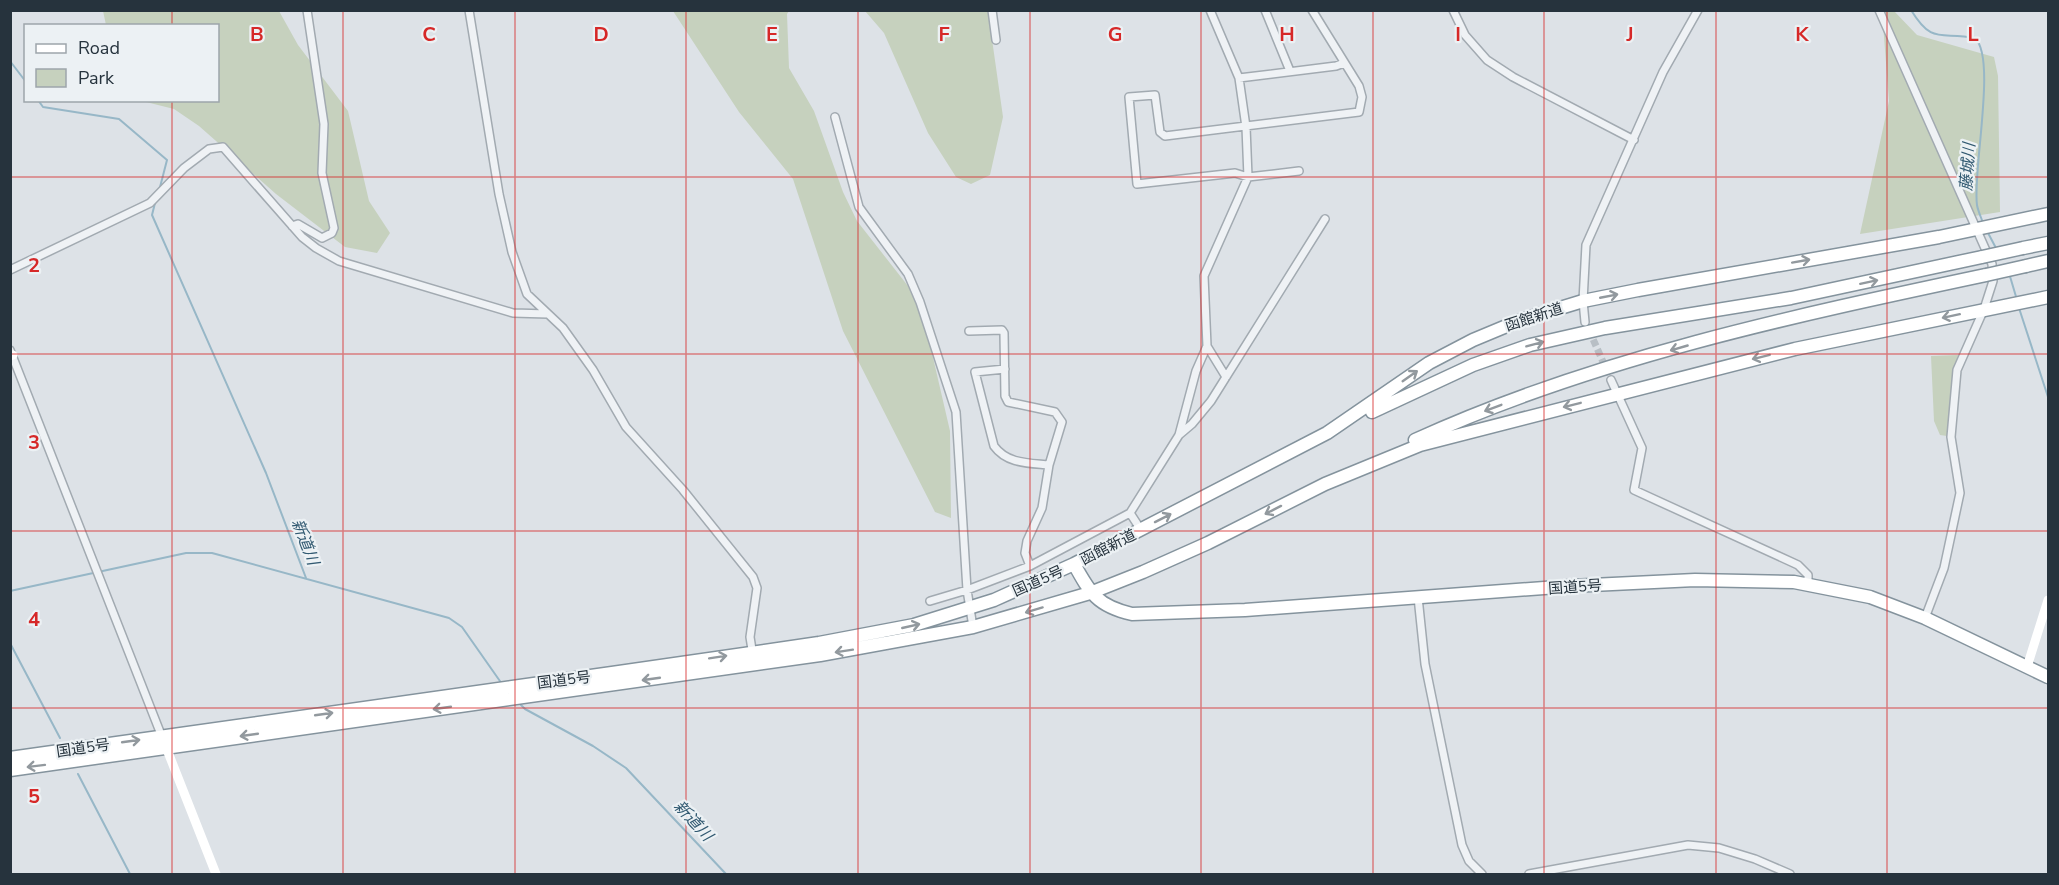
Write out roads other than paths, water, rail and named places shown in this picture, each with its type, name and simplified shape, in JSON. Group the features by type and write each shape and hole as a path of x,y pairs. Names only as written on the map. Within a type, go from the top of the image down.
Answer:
{"highway":[{"name":"函館新道","path":"1074,564 1327,433 1429,363 1473,340 1521,320 1583,301 2049,214"},
{"path":"1327,433 1473,365 1530,345 1605,328 1791,298 2049,243"},
{"path":"1090,593 1208,543 1429,434 1530,394 1679,348 1796,318 2049,261"},
{"path":"1325,484 1419,445 1617,393 1795,349 2049,297"},
{"name":"国道5号","path":"753,658 883,632 970,609 1074,564 1090,593 1113,610 1132,614 1245,610 1695,580 1808,584 1870,597 1925,618 2049,677"},
{"name":"国道5号","path":"10,770 164,742 497,694 753,658 882,645 974,627 1090,593"},
{"name":"国道5号","path":"10,758 164,742"}],"main road":[{"path":"2027,667 2049,600"},
{"path":"164,742 216,874"}],"street":[{"path":"292,226 298,224 322,237 332,233 334,228 322,173 324,124 308,10"},
{"path":"469,10 499,194 512,252 527,294 578,348 626,427 683,490 753,577 757,588 750,637 753,658"},
{"path":"992,10 996,40"},
{"path":"1179,435 1196,371 1207,346 1204,276 1248,177 1246,127 1239,78 1210,10"},
{"path":"1265,10 1290,70"},
{"path":"1299,171 1248,177 1235,173 1137,184 1130,97 1155,95 1160,132 1165,136 1359,112 1362,97 1312,10"},
{"path":"1453,10 1465,35 1487,60 1513,77 1634,140"},
{"path":"1585,322 1583,301 1586,245 1663,72 1698,10"},
{"path":"1879,10 1979,228 1992,264 1993,281 1984,309 1957,370 1950,429 1960,493 1944,568 1925,618"},
{"path":"1239,78 1336,66 1344,63"},
{"path":"835,117 859,207 908,274 920,302 956,412 967,591 974,627"},
{"path":"10,270 150,203 184,168 215,147 223,147 230,152 292,226 316,248 339,261 513,312 548,314"},
{"path":"930,601 967,591 1030,566 1130,513 1179,435 1205,409 1325,219"},
{"path":"969,331 1002,330 1005,333 1005,396 1008,402 1054,412 1059,415 1062,422 1049,465 1042,508 1027,541 1025,553 1030,566"},
{"path":"1207,346 1226,377"},
{"path":"11,354 164,742"},
{"path":"1005,369 975,372 994,446 999,453 1016,461 1049,465"},
{"path":"1611,380 1642,448 1634,490 1798,565 1808,575 1808,584"},
{"path":"1130,513 1141,530"},
{"path":"1418,597 1425,664 1462,845 1469,861 1482,874"},
{"path":"1529,874 1688,845 1719,848 1755,859 1790,874"}],"waterway":[{"name":"藤城川","path":"1911,10 1932,33 1975,38 1981,50 1984,91 1976,189 1977,205 1983,223"},
{"name":"新道川","path":"10,61 24,79"},
{"name":"新道川","path":"39,102 43,107 119,119 167,160 159,191"},
{"name":"新道川","path":"156,199 152,215 266,473 306,578"},
{"name":"藤城川","path":"1987,231 1997,250"},
{"name":"藤城川","path":"2009,273 2017,300"},
{"name":"藤城川","path":"2019,308 2048,397"},
{"path":"10,591 186,553 212,553 449,618 462,627 502,684"},
{"path":"10,643 60,738"},
{"name":"新道川","path":"518,702 525,709 593,746 626,768 726,874"},
{"path":"78,774 130,874"}],"tunnel":[{"path":"1589,330 1611,380"}]}
